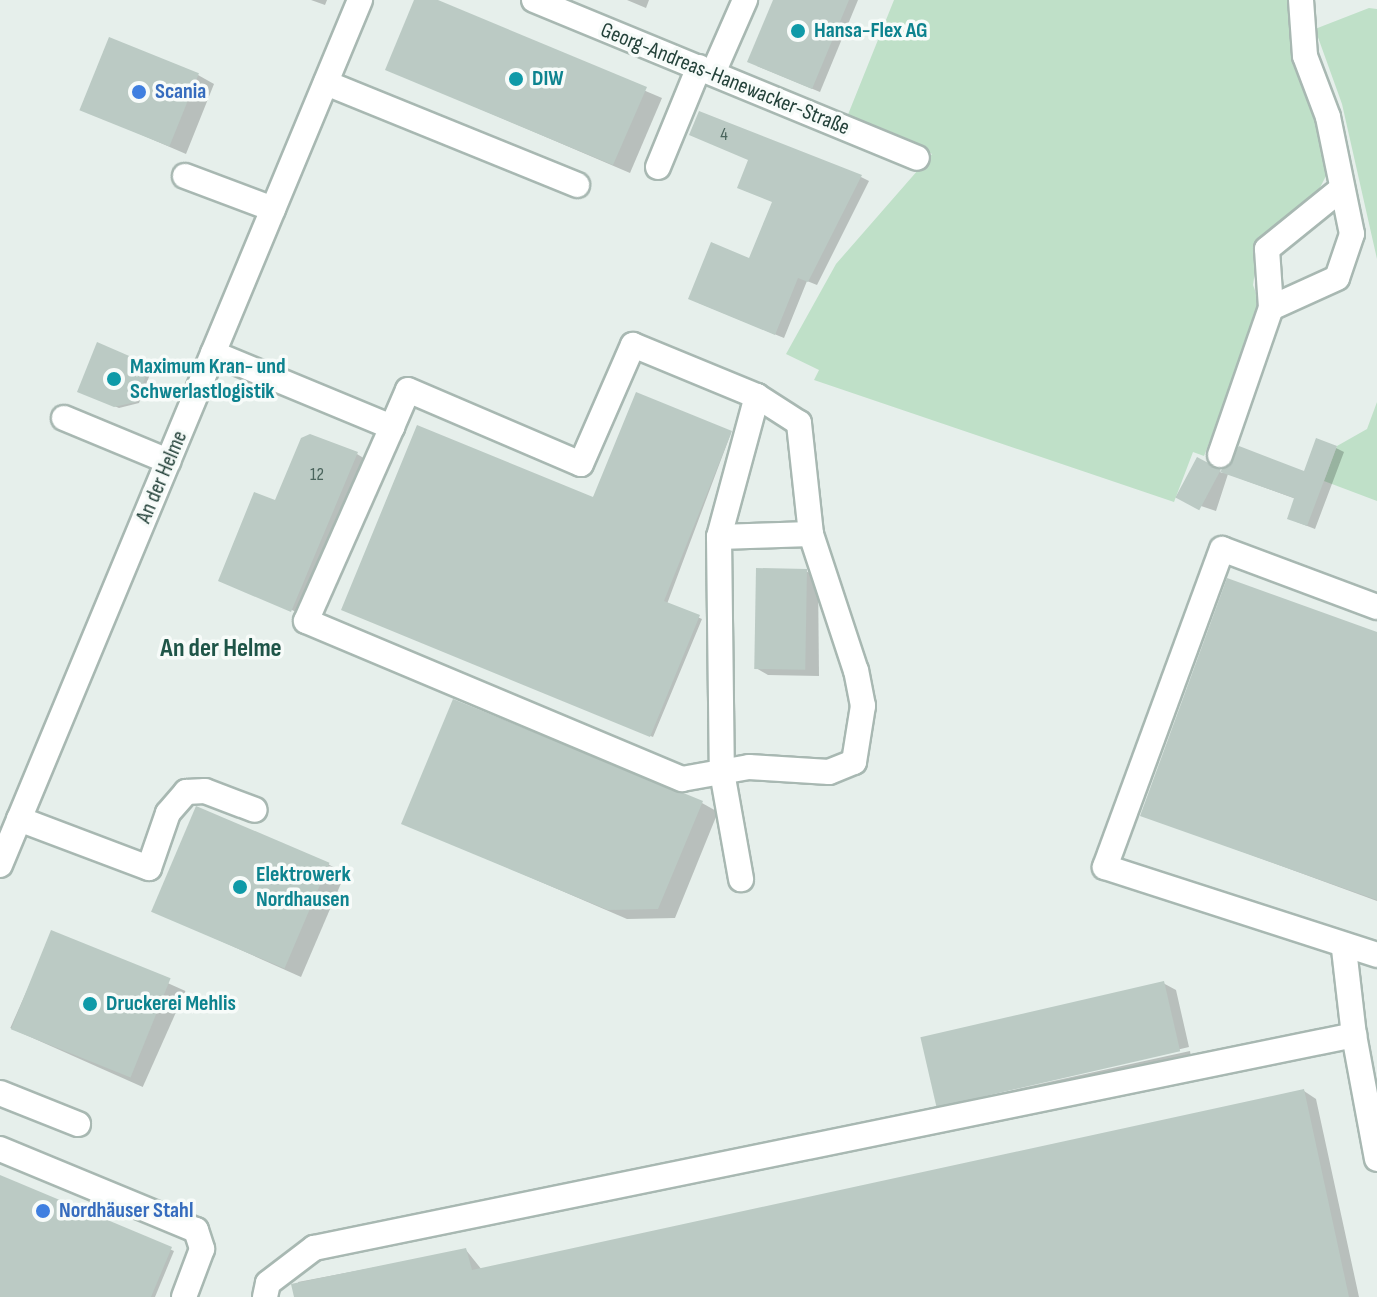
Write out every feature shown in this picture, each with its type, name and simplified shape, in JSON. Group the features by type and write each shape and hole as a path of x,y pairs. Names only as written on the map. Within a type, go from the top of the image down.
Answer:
{"street":[{"name":"An der Helme","path":"2,852 19,819 360,0"},
{"name":"Georg-Andreas-Hanewacker-Straße","path":"534,0 565,6 706,70 917,158"},
{"path":"658,167 745,0"},
{"path":"1271,308 1337,278 1352,234 1328,117 1305,56 1301,0"},
{"path":"326,83 577,185"},
{"path":"185,176 273,209"},
{"path":"1220,455 1271,308 1267,249 1341,189"},
{"path":"633,345 757,396 799,423 811,534 863,706 854,762 829,772 722,772 682,779 306,621 392,427 408,390 581,464 633,345"},
{"path":"213,353 392,427"},
{"path":"741,879 722,772 719,537 757,396"},
{"path":"64,418 168,461"},
{"path":"719,537 811,534"},
{"path":"1377,607 1222,549 1105,867 1344,949 1377,955"},
{"path":"19,819 149,868 168,813 186,792 205,791 255,810"},
{"path":"1344,949 1354,1035 1371,1103 1377,1159"},
{"path":"265,1297 268,1283 314,1248 1354,1035"},
{"path":"0,1093 78,1124"},
{"path":"0,1149 196,1230 202,1249 184,1297"}],"green space":[{"path":"894,0 1294,0 1326,176 1312,203 1259,246 1253,285 1261,307 1204,456 1193,452 1174,502 814,380 819,370 786,354 836,264 932,154 847,117"},
{"path":"1369,8 1377,9 1377,259 1342,104 1315,29"},
{"path":"1377,402 1377,501 1324,481 1337,446 1367,429"}],"building":[{"name":"DIW","path":"414,0 438,0 647,87 613,165 385,70"},
{"name":"Hansa-Flex AG","path":"773,0 849,0 812,89 747,62"},
{"name":"Scania","path":"109,37 199,73 169,147 79,110"},
{"path":"699,111 862,175 808,282 798,278 775,335 688,299 711,242 749,258 772,202 737,188 748,160 689,135"},
{"name":"Maximum Kran- und Schwerlastlogistik","path":"97,342 150,365 136,402 114,407 77,392"},
{"path":"636,392 732,431 664,601 700,615 650,737 341,610 417,425 593,497"},
{"path":"310,434 358,452 291,612 218,581 254,492 275,500 301,438"},
{"path":"1316,438 1337,446 1307,526 1287,519 1294,498 1220,472 1239,446 1304,471"},
{"path":"1197,457 1221,470 1199,510 1175,498"},
{"path":"756,568 807,569 805,670 754,669"},
{"path":"1227,578 1377,632 1377,900 1140,816"},
{"path":"453,699 703,801 658,909 608,910 401,824"},
{"name":"Elektrowerk Nordhausen","path":"196,806 329,863 285,969 151,912"},
{"name":"Druckerei Mehlis","path":"51,930 171,978 131,1078 11,1029"},
{"path":"1164,981 1180,1051 937,1107 920,1037"},
{"path":"1304,1089 1349,1297 294,1297 291,1284 466,1248 472,1270"},
{"name":"Nordhäuser Stahl","path":"0,1175 172,1247 151,1297 0,1297"}],"place":[{"name":"Hansa-Flex AG","path":"798,31"},
{"name":"DIW","path":"516,79"},
{"name":"Scania","path":"139,92"},
{"name":"Maximum Kran- und Schwerlastlogistik","path":"114,379"},
{"name":"Elektrowerk Nordhausen","path":"240,887"},
{"name":"Druckerei Mehlis","path":"90,1004"},
{"name":"Nordhäuser Stahl","path":"43,1211"}],"district":[{"name":"An der Helme","path":"221,649"}]}
